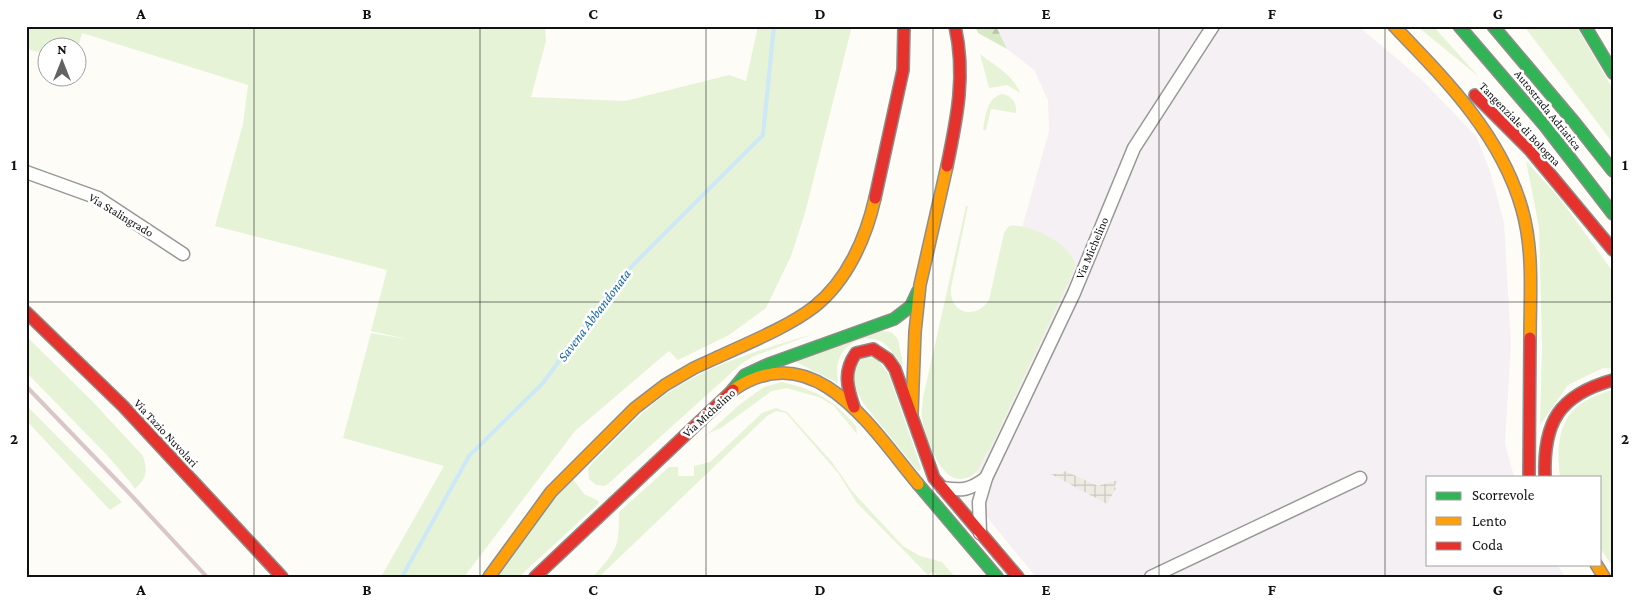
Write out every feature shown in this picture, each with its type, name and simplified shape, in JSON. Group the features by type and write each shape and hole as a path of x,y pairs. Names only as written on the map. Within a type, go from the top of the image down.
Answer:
{"main road":[{"path":"490,577 551,492 635,408 665,385 687,372 777,328 814,307 846,271 858,254 873,209 899,94 903,70 904,26"},
{"path":"912,413 915,332 920,286 958,114 961,70 960,48 955,26"},
{"path":"1395,26 1464,100 1491,136 1504,161 1522,210 1530,270 1529,476"},
{"name":"Tangenziale di Bologna","path":"1395,26 1478,98 1520,140 1613,250"},
{"path":"1448,26 1504,77"},
{"name":"Autostrada Adriatica","path":"1459,26 1550,133 1613,214"},
{"name":"Autostrada Adriatica","path":"1493,26 1576,123 1613,171"},
{"path":"1504,26 1576,123"},
{"path":"1585,26 1613,72"},
{"path":"1596,26 1612,49"},
{"path":"731,392 745,375 768,364 894,319 911,306 920,286"},
{"name":"Via Tazio Nuvolari","path":"26,312 123,406 282,577"},
{"path":"854,407 848,390 847,366 856,353 874,349 888,359 895,369 934,478 1018,577"},
{"name":"Via Michelino","path":"535,577 731,392 747,381 770,373 790,374 819,383 836,392 854,407 997,577"},
{"path":"1545,476 1544,450 1546,437 1556,417 1572,398 1580,392 1599,383 1613,380"},
{"path":"1597,566 1604,577"}],"street":[{"name":"Via Michelino","path":"980,533 979,502 986,478 1074,293 1134,148 1214,26"},
{"name":"Via Stalingrado","path":"26,172 98,198 183,254"},
{"path":"943,488 967,489 986,478"},
{"path":"1151,577 1360,478"}],"shaded area":[{"path":"996,26 1358,26 1421,79 1476,136 1490,171 1504,222 1511,344 1505,443 1514,476 1426,476 1426,566 1558,566 1565,577 1036,577 987,517 980,473 960,471 969,334 1005,289 1049,131 1048,100 1034,70 1007,49"},
{"path":"1065,471 1098,486 1118,480 1114,487 1116,488 1107,504 1051,474 1061,474"}],"green space":[{"path":"26,26 545,26 546,41 531,97 625,101 729,75 746,81 758,26 852,26 805,213 791,256 766,308 729,335 678,360 669,351 575,431 464,577 381,577 444,466 343,438 371,333 406,339 371,331 387,270 215,226 243,124 248,85 82,33 81,38 38,38 38,52 26,49"},
{"path":"975,26 996,26 1007,49 978,33"},
{"path":"1417,26 1433,26 1479,77"},
{"path":"1524,26 1576,26 1613,89 1613,143"},
{"path":"980,54 1008,75 1020,93 1007,85 989,88"},
{"path":"1001,94 1013,100 1016,106 1016,113 991,109 986,130 983,130 986,114 992,100"},
{"path":"1526,161 1561,200 1613,272 1613,369 1603,368 1568,385 1540,425 1542,347 1539,227"},
{"path":"966,206 968,206 951,288 951,297 958,308 970,312 983,307 989,300 1004,233 1009,226 1028,228 1050,237 1068,252 1074,260 1075,268 989,451 974,474 968,478 957,479 949,475 942,468 936,458 927,436 922,413 923,398"},
{"path":"883,331 891,332 898,339 903,366 885,344 868,338 849,345 840,356 837,365 838,383 796,362 797,360 861,337"},
{"path":"813,334 752,357 740,365 608,484 604,486 596,485 589,479 588,469 593,462 656,401 666,394 700,374 737,358"},
{"path":"26,336 92,401 143,456 146,466 145,474 135,489 105,453 26,372"},
{"path":"876,357 889,375 921,468 920,471 918,471 863,403 855,387 853,365 857,359"},
{"path":"782,382 815,392 831,402 856,426 857,434 834,406 821,398 787,388 772,391 721,428 703,438 739,405 764,387"},
{"path":"1613,389 1613,567 1602,551 1602,476 1560,476 1559,444 1565,423 1577,406 1596,395"},
{"path":"26,405 122,502 110,510 26,420"},
{"path":"776,408 787,412 832,462 852,491 903,546 920,556 942,562 955,577 938,577 933,572 928,575 857,503 838,473 786,413 776,411 767,416 599,577 593,577 615,548 619,512 669,467 678,467 678,476 694,476 694,466 710,462 762,413"},
{"path":"573,479 584,494 599,501 598,504 519,577 497,577 543,512"}],"waterway":[{"name":"Savena Abbandonata","path":"402,577 469,456 543,383 619,279 763,135 774,26"}],"railway":[{"path":"26,386 207,577"}],"traffic: fast":[{"path":"1459,26 1545,126 1613,214"},
{"path":"1493,26 1613,171"},
{"path":"1585,26 1613,73"},
{"path":"731,392 745,375 769,364 894,319 911,306 918,291"},
{"path":"918,484 997,577"}],"traffic: slow":[{"path":"1394,26 1470,110 1486,133 1513,182 1526,225 1530,257 1530,338"},
{"path":"912,413 915,332 920,285 947,166"},
{"path":"718,357 792,321 814,307 826,296 836,285 854,258 875,198"},
{"path":"489,577 551,492 635,408 665,385 718,357"},
{"path":"733,390 763,376 790,373 815,381 839,395 861,415 918,484"},
{"path":"1597,566 1604,577"}],"traffic: jam":[{"path":"875,198 903,70 904,26"},
{"path":"947,166 957,114 960,79 960,62 955,26"},
{"path":"1475,95 1530,150 1613,250"},
{"path":"26,312 123,406 282,577"},
{"path":"1529,476 1530,338"},
{"path":"854,407 848,386 849,366 856,353 873,349 888,359 895,369 934,478 1018,577"},
{"path":"1545,476 1547,441 1551,426 1558,414 1567,403 1579,394 1594,386 1613,380"},
{"path":"535,577 733,390"}]}
